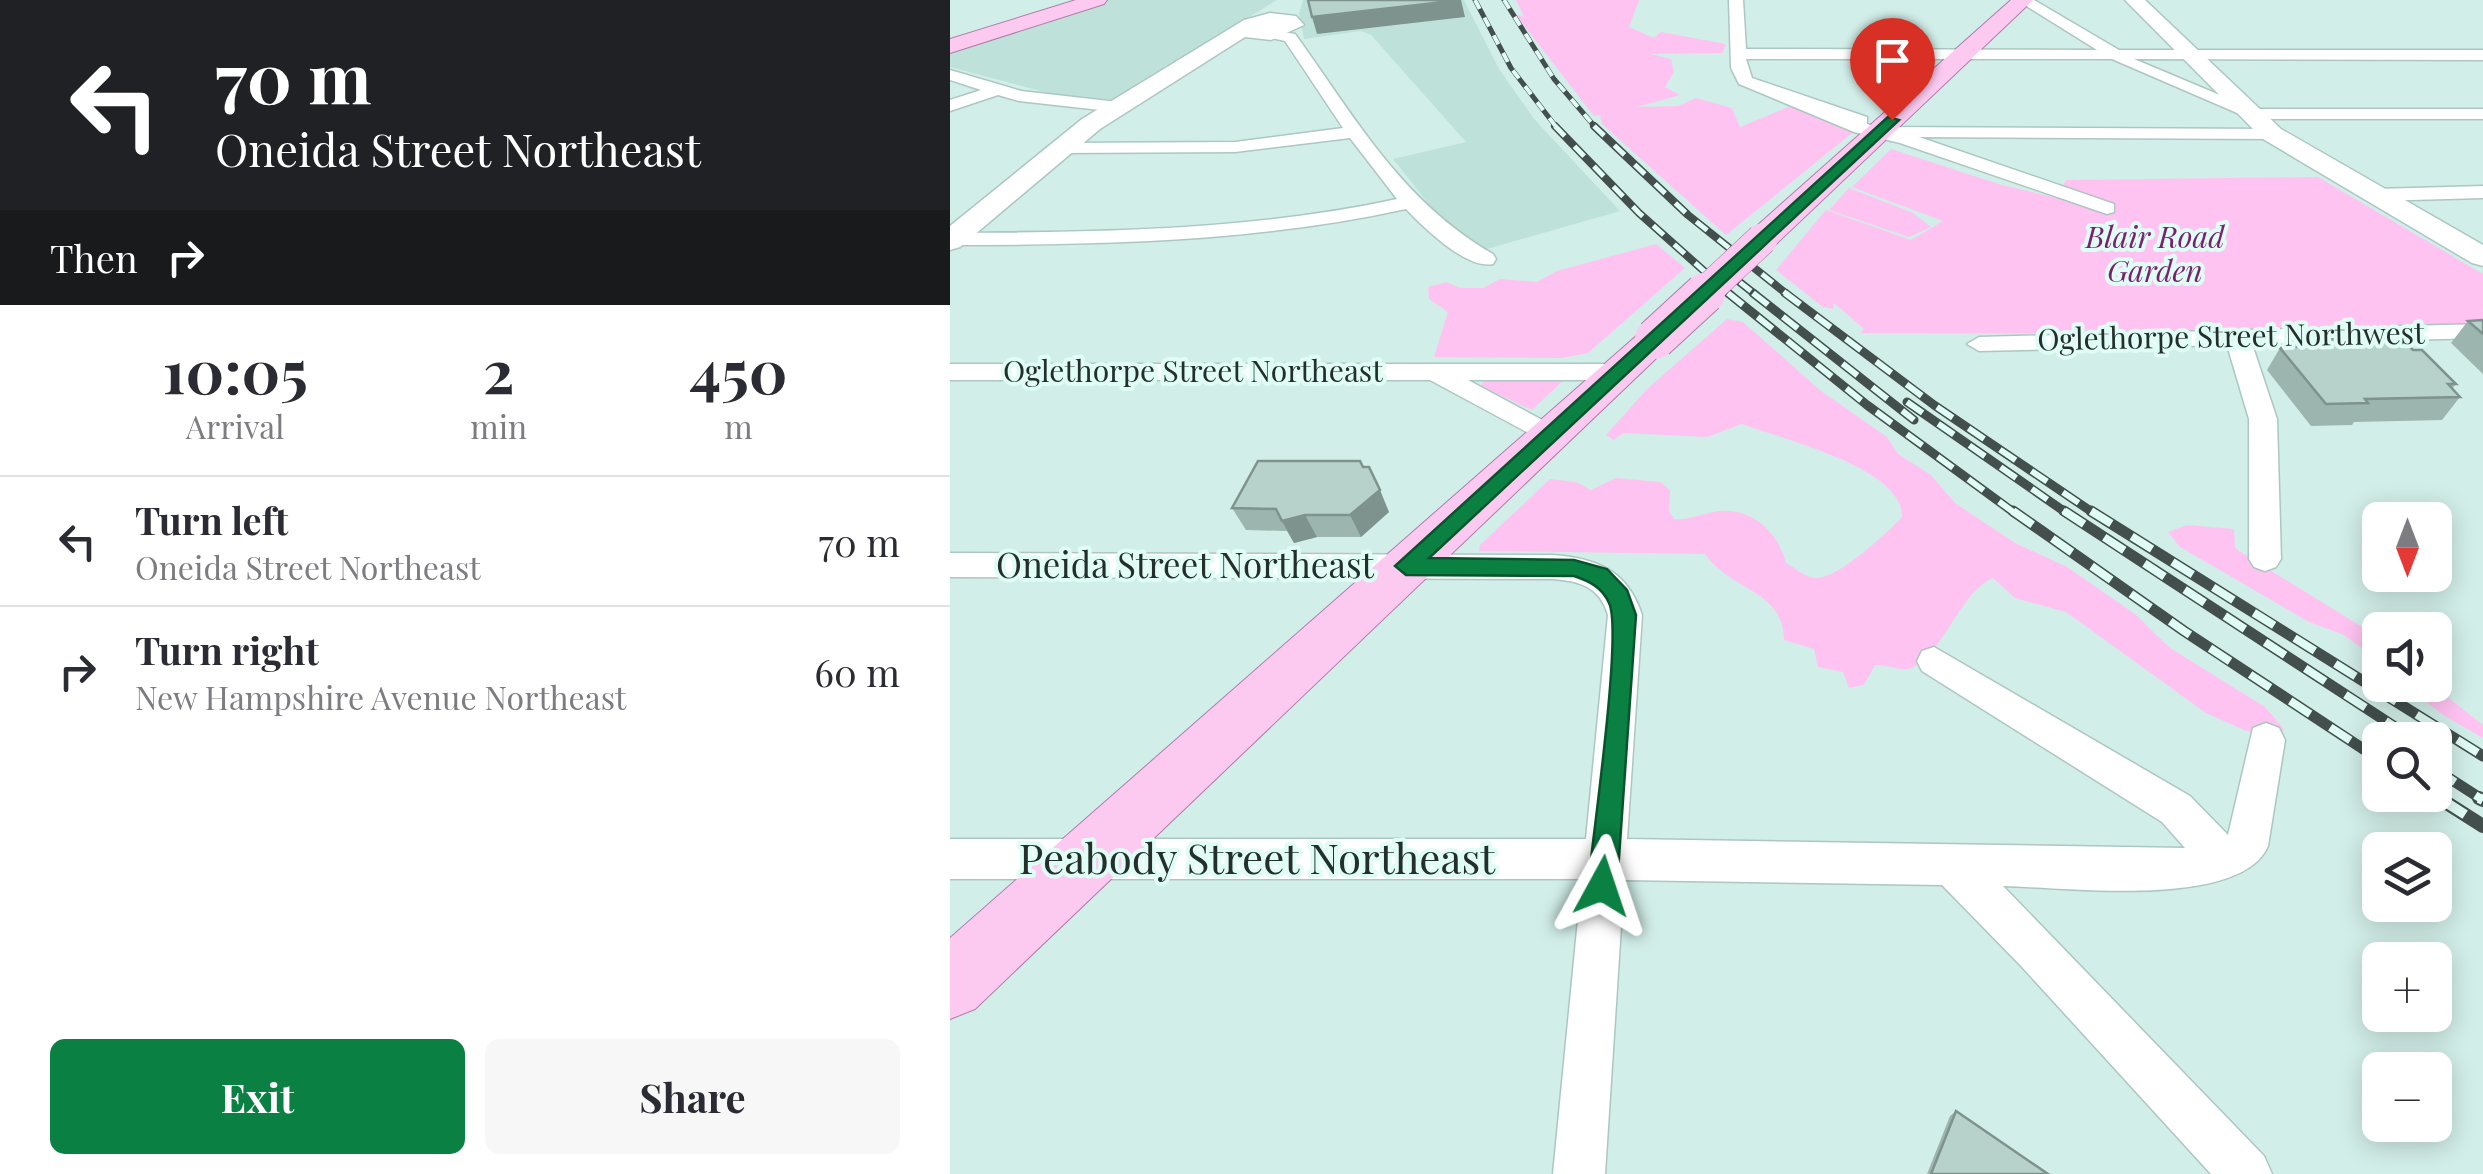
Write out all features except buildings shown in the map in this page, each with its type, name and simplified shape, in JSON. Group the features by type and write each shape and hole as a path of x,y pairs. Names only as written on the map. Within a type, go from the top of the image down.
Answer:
{"main road":[{"path":"950,43 1074,0"},
{"path":"950,43 1097,0"},
{"path":"950,984 2023,0"},
{"path":"2134,0 2272,134 2483,256"},
{"path":"951,240 1061,148 1118,107 1272,24"}],"street":[{"path":"1736,0 1740,72 1748,84 2107,208"},
{"path":"2023,0 2113,54 2251,114 2483,114"},
{"path":"1272,24 1408,203 1446,237 1485,258"},
{"path":"1739,54 2483,54"},
{"path":"950,74 996,90 1046,100 1118,107"},
{"path":"950,106 996,90"},
{"path":"1061,148 1235,147 1357,132"},
{"path":"1882,132 2272,134"},
{"path":"2376,195 2483,192"},
{"path":"951,240 1220,235 1326,221 1408,203"},
{"name":"Oglethorpe Street Northwest","path":"1978,344 2483,331"},
{"path":"2237,337 2264,419 2265,558"},
{"name":"Oglethorpe Street Northeast","path":"950,372 1618,372"},
{"name":"Oglethorpe Street Northeast","path":"1435,372 1549,435"},
{"name":"Oneida Street Northeast","path":"950,565 1564,567 1600,575 1614,588 1625,615 1605,858"},
{"path":"1934,661 2176,808 2223,860 2248,846 2266,740"},
{"name":"Peabody Street Northeast","path":"950,858 1605,858 2143,870 2180,869 2223,860"},
{"path":"1579,1174 1605,858"},
{"path":"1950,864 2246,1174"}],"shaded area":[{"path":"1101,0 1277,0 1116,100 1048,93 950,67 950,49"},
{"path":"1303,0 1464,0 1499,69 1535,120 1620,211 1487,249 1458,230 1431,207 1393,159 1466,142 1371,35 1361,31 1304,39 1299,14"}],"green space":[{"path":"1516,0 1639,0 1629,27 1654,38 1661,32 1726,44 1722,53 1651,54 1671,59 1674,72 1665,87 1680,95 1637,107 1678,106 1696,98 1732,108 1740,127 1793,105 1856,130 1726,235 1602,124 1600,115 1594,116 1515,14 1524,17"},
{"name":"Blair Road Garden","path":"1891,149 2002,185 2057,198 2066,180 2318,177 2483,274 2483,326 2157,334 1860,333 1864,329 1834,303 1833,309 1823,307 1776,270 1826,210 1911,240 1943,221 1852,187"},
{"path":"1849,188 1913,213 1931,227 1909,237 1829,210"},
{"path":"1656,244 1685,268 1588,353 1562,358 1434,357 1448,312 1429,299 1428,287 1446,282 1461,288 1483,288 1500,279 1537,282 1557,271"},
{"path":"1727,319 1743,322 1821,391 1887,437 1898,454 1931,475 1955,503 2015,543 2067,567 2135,614 2170,648 2265,707 2284,729 2278,737 2244,730 2206,713 2066,612 2015,598 1993,578 1972,595 1934,648 1914,667 1875,665 1864,685 1849,688 1843,672 1818,667 1814,649 1784,640 1781,623 1766,600 1716,567 1705,554 1479,551 1480,545 1550,479 1576,482 1591,490 1616,478 1660,482 1670,490 1669,511 1674,519 1727,511 1750,517 1769,531 1786,563 1815,578 1836,572 1885,534 1902,517 1898,500 1862,470 1810,447 1742,424 1707,437 1623,433 1614,440 1606,435 1646,390"},
{"path":"1567,377 1532,410 1480,386 1486,379"},
{"path":"2187,525 2234,529 2235,547 2239,551 2362,627 2362,648 2180,547 2168,532"},
{"path":"2452,701 2483,725 2483,738 2427,702"}],"railway":[{"path":"1475,0 1511,68 1557,128"},
{"path":"1504,0 1554,79 1596,127"},
{"path":"1555,126 1639,213 1731,295"},
{"path":"1596,127 1688,215 1788,295"},
{"path":"1718,265 1756,295"},
{"path":"1728,293 1867,405 2016,514"},
{"path":"1753,293 1914,420"},
{"path":"1785,293 1934,405 2095,514"},
{"path":"1907,402 2068,514"},
{"path":"2013,511 2184,631 2362,748"},
{"path":"2064,511 2387,722"},
{"path":"2091,511 2483,756"},
{"path":"2452,780 2483,800 2479,798"},
{"path":"2452,806 2483,826"}],"route":[{"path":"1602,886 1621,690 1625,615 1619,596 1600,575 1574,568 1406,566 1892,120"}]}
